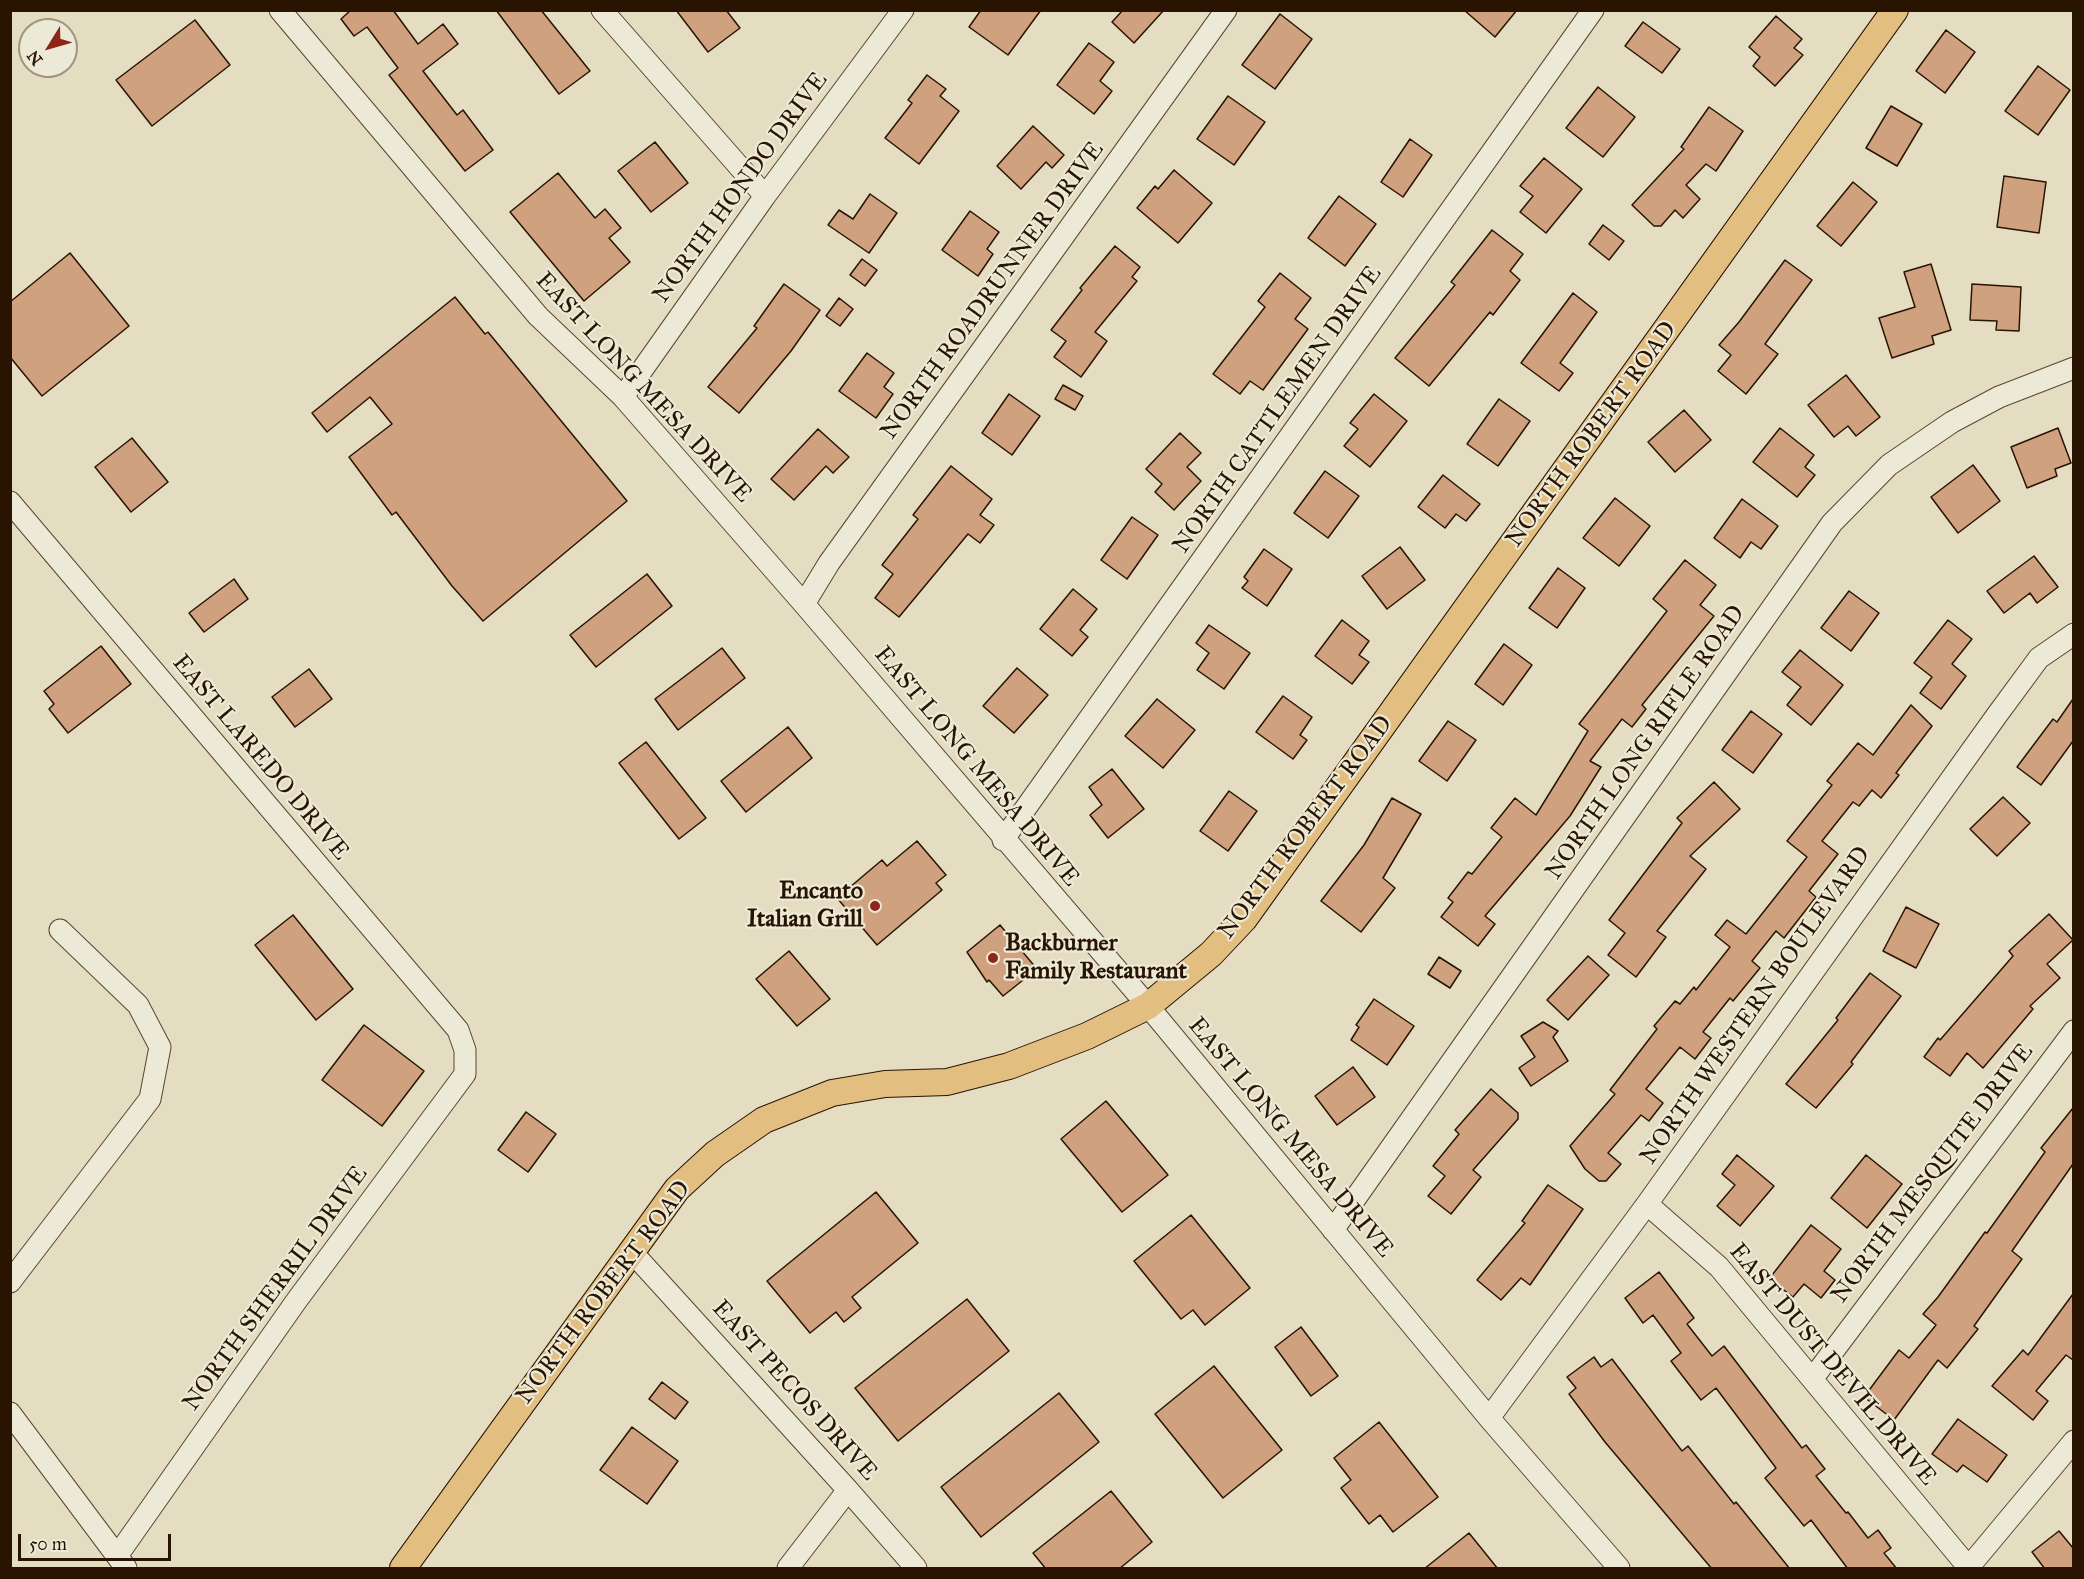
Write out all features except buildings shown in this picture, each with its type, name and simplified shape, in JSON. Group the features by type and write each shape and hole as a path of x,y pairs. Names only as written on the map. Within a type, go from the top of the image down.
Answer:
{"main road":[{"name":"NORTH ROBERT ROAD","path":"403,1569 677,1189 715,1154 764,1120 832,1093 885,1084 947,1082 1009,1066 1087,1036 1148,1006 1180,982 1244,919 1895,10"}],"street":[{"name":"EAST LONG MESA DRIVE","path":"280,10 538,316 623,397 804,604 1003,840 1148,1006 1489,1418 1619,1569"},
{"path":"602,10 765,196"},
{"name":"NORTH HONDO DRIVE","path":"623,397 765,196 903,10"},
{"name":"NORTH ROADRUNNER DRIVE","path":"804,604 836,554 1226,10"},
{"name":"NORTH CATTLEMEN DRIVE","path":"1003,840 1593,10"},
{"name":"NORTH LONG RIFLE ROAD","path":"1333,1230 1832,524 1889,465 1952,422 1999,397 2073,368"},
{"name":"EAST LAREDO DRIVE","path":"10,502 458,1030 465,1050"},
{"name":"NORTH WESTERN BOULEVARD","path":"1489,1418 1647,1204 1996,715 2039,658 2073,634"},
{"path":"10,1282 150,1099 160,1047 138,1005 60,930"},
{"name":"NORTH MESQUITE DRIVE","path":"1813,1378 2073,1031"},
{"name":"NORTH SHERRIL DRIVE","path":"122,1562 297,1300 465,1074 465,1050"},
{"name":"EAST DUST DEVIL DRIVE","path":"1647,1204 1719,1267 1969,1568"},
{"name":"EAST PECOS DRIVE","path":"631,1251 848,1490 916,1569"},
{"path":"10,1413 122,1562"},
{"path":"1969,1568 2073,1442"},
{"path":"788,1569 848,1490"}],"place":[{"name":"Encanto Italian Grill","path":"875,906"},
{"name":"Backburner Family Restaurant","path":"993,958"}]}
